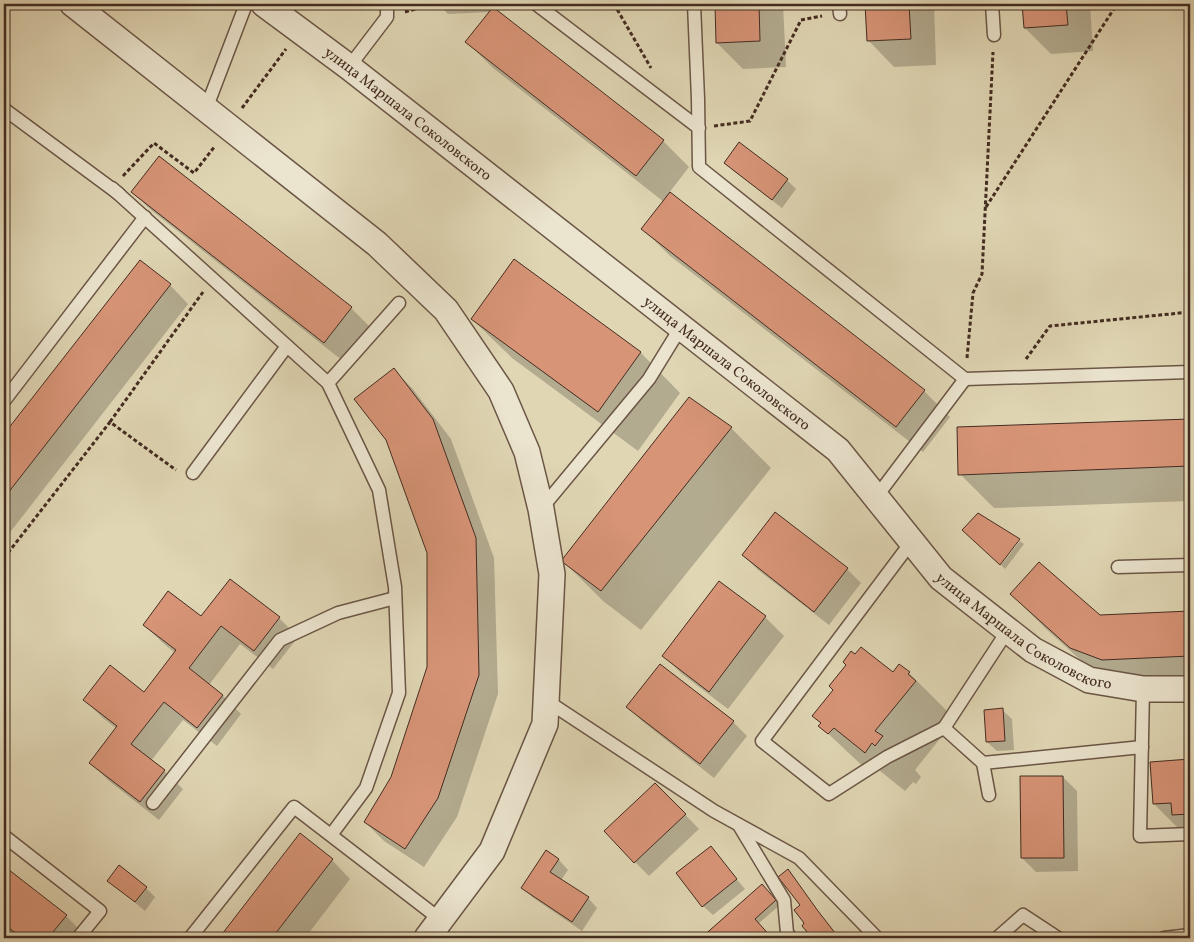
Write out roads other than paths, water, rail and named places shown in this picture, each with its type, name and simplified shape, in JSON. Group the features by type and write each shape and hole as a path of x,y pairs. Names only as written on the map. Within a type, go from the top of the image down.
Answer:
{"street":[{"path":"73,4 377,244 446,310 501,391 527,452 541,509 552,574 545,724 492,851 434,929"},
{"name":"улица Маршала Соколовского","path":"264,4 349,67 838,450 877,496 941,578 1033,650 1089,680 1143,690 1190,689"}],"lane":[{"path":"206,109 246,4"},
{"path":"349,67 387,18 387,4"},
{"path":"536,4 699,128"},
{"path":"694,4 699,167 965,379 1190,372"},
{"path":"992,4 994,35"},
{"path":"4,110 116,191 328,383 379,490 395,598 399,693 366,788 331,835"},
{"path":"4,401 145,217"},
{"path":"328,383 399,303"},
{"path":"541,509 649,379 681,327"},
{"path":"192,474 287,346"},
{"path":"877,496 965,379"},
{"path":"912,541 762,741 828,794 887,757 944,728 1008,630"},
{"path":"1118,568 1190,565"},
{"path":"153,803 280,640 338,613 395,598"},
{"path":"1143,690 1140,836 1190,834"},
{"path":"547,701 714,811 799,858 876,938"},
{"path":"944,728 982,763 989,795"},
{"path":"982,763 1142,747"},
{"path":"190,938 294,807 331,835 434,929"},
{"path":"740,825 784,900 787,933 790,938"},
{"path":"4,836 100,911 78,938"},
{"path":"997,938 1023,915 1058,938"},
{"path":"1164,938 1190,935"}]}
